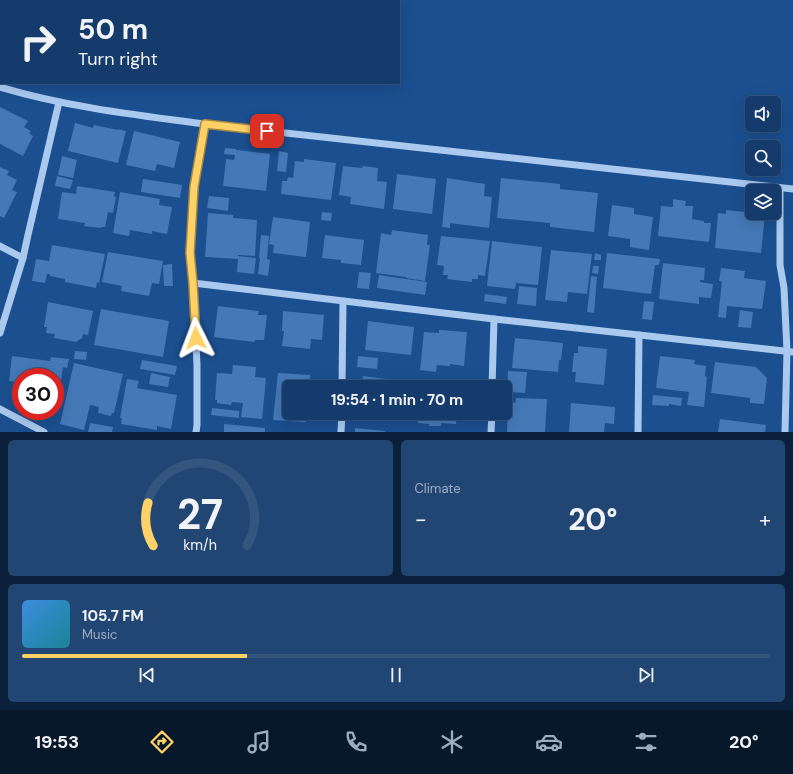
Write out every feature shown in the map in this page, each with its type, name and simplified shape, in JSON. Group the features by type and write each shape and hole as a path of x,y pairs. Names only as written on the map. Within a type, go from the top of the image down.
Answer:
{"street":[{"path":"0,87 59,102 205,124 745,184"},
{"path":"0,333 23,258 59,102"},
{"path":"196,432 197,365 190,253 194,187 205,124"},
{"path":"781,188 793,189"},
{"path":"780,220 780,265 784,288 790,352 785,432"},
{"path":"0,246 23,258"},
{"path":"193,283 494,319 790,352"},
{"path":"342,380 343,301"},
{"path":"492,380 494,319"},
{"path":"638,432 639,335"},
{"path":"0,409 44,432"},
{"path":"341,432 342,420"},
{"path":"491,432 492,420"}],"building":[{"path":"0,107 28,121 24,127 31,131 29,133 33,136 23,156 0,144"},
{"path":"75,123 93,128 94,125 126,131 118,163 68,151"},
{"path":"134,131 180,142 174,168 157,164 155,171 126,165"},
{"path":"225,148 270,154 266,191 223,186 226,159 234,160 235,155 224,154"},
{"path":"279,151 288,153 286,172 277,171"},
{"path":"62,156 77,160 73,178 58,175"},
{"path":"304,159 336,163 331,200 281,194 282,181 287,181 288,177 293,178 295,161 304,162"},
{"path":"343,166 378,168 377,181 387,182 384,209 350,204 351,197 339,195"},
{"path":"0,167 9,171 7,175 17,180 12,190 17,192 4,218 0,216"},
{"path":"397,174 436,179 432,214 393,209"},
{"path":"57,176 73,180 70,189 55,186"},
{"path":"447,178 485,184 484,196 492,197 489,228 450,223 450,228 442,227"},
{"path":"501,178 560,184 560,189 598,193 594,232 550,227 550,223 497,218"},
{"path":"143,179 182,185 180,198 141,192"},
{"path":"77,186 115,192 114,196 116,197 113,213 108,212 105,227 84,226 85,223 58,219 62,192 76,194"},
{"path":"120,192 160,199 159,205 172,207 167,234 152,231 152,234 130,230 129,236 113,233"},
{"path":"209,196 229,198 228,211 207,208"},
{"path":"673,199 686,201 685,206 693,206 692,219 704,221 704,223 711,223 709,242 658,236 661,206 673,207"},
{"path":"612,205 634,208 634,214 653,217 649,250 630,247 630,239 608,236"},
{"path":"726,210 745,212 745,220 764,220 761,253 715,248 718,213 726,214"},
{"path":"322,212 332,213 331,221 321,220"},
{"path":"208,213 233,215 233,218 257,220 255,256 238,255 256,258 254,274 237,272 238,259 205,257"},
{"path":"273,217 310,222 306,257 273,253 274,245 269,244"},
{"path":"392,230 428,235 427,245 430,245 425,281 376,273 381,233 391,235"},
{"path":"261,235 269,236 267,259 270,260 268,276 258,274"},
{"path":"325,235 364,240 361,265 341,263 341,260 322,258"},
{"path":"441,236 490,241 485,276 478,275 478,279 472,279 472,282 447,279 448,275 443,275 444,266 437,265"},
{"path":"492,241 542,247 538,285 516,283 515,289 487,286"},
{"path":"52,245 105,254 99,283 97,282 96,288 65,282 65,279 50,276 50,274 47,274 45,283 32,281 36,259 49,261"},
{"path":"551,250 592,254 587,294 568,292 567,302 545,300"},
{"path":"108,252 163,261 159,284 152,283 149,296 121,291 122,286 102,282"},
{"path":"595,253 601,255 601,260 594,260"},
{"path":"607,253 660,259 659,265 655,265 651,294 603,288"},
{"path":"663,263 705,268 704,280 700,280 700,282 713,284 711,298 699,297 699,304 659,299"},
{"path":"172,264 173,286 164,286 163,265"},
{"path":"593,266 599,266 598,274 592,273"},
{"path":"721,268 745,271 744,278 766,281 762,309 727,306 726,318 718,317 722,282 719,281"},
{"path":"359,272 371,273 369,289 357,288"},
{"path":"379,275 427,282 425,295 377,288"},
{"path":"591,276 597,277 594,313 587,312"},
{"path":"519,286 537,288 536,306 517,304"},
{"path":"485,294 507,297 506,304 484,301"},
{"path":"644,301 654,302 652,320 642,319"},
{"path":"48,302 93,311 88,335 83,334 82,338 76,342 54,338 55,334 46,333 47,327 44,327"},
{"path":"218,306 259,311 258,315 267,315 264,340 255,340 254,342 214,337"},
{"path":"101,309 169,321 163,357 94,345"},
{"path":"740,310 753,312 751,328 738,327"},
{"path":"283,311 324,315 322,340 311,339 310,349 282,346 284,331 282,331"},
{"path":"368,321 414,327 411,355 365,350"},
{"path":"439,330 467,332 464,366 450,364 450,366 437,365 436,372 420,370 424,332 439,333"},
{"path":"515,338 563,343 558,372 512,368"},
{"path":"578,346 607,349 604,385 575,382 576,372 572,372 574,353 578,353"},
{"path":"75,351 87,352 86,360 74,359"},
{"path":"12,356 50,361 51,357 69,359 67,368 12,368 12,381 9,381"},
{"path":"358,356 378,358 377,369 357,367"},
{"path":"660,356 695,360 694,364 706,366 705,376 707,377 704,407 687,405 689,392 656,388"},
{"path":"142,360 177,366 175,375 140,369"},
{"path":"715,362 756,367 767,378 764,404 750,403 750,398 711,393"},
{"path":"74,363 123,374 114,413 112,413 111,416 98,413 99,407 90,405 84,430 60,424 61,420 64,420 64,407"},
{"path":"233,365 256,367 255,377 266,378 262,419 241,417 243,403 232,402 231,405 217,403 217,400 215,400 217,373 232,374"},
{"path":"508,371 527,372 525,393 512,392 512,380 508,380"},
{"path":"151,373 170,377 168,387 149,384"},
{"path":"278,373 310,375 310,380 282,380 282,420 306,420 306,422 273,420"},
{"path":"363,376 394,380 363,380"},
{"path":"127,379 139,381 137,388 177,395 171,429 157,426 157,430 121,424 122,418 120,418"},
{"path":"653,395 682,398 681,406 669,404 669,406 652,405"},
{"path":"516,398 547,399 545,432 507,432 508,420 512,420 512,403 515,403"},
{"path":"571,403 615,407 614,424 605,423 604,432 569,432"},
{"path":"212,408 239,411 239,418 211,415"},
{"path":"720,419 766,425 765,432 718,432"},
{"path":"418,420 456,420 456,424 441,423 441,426 429,426 429,424 418,423"},
{"path":"90,423 113,427 112,432 88,432"},
{"path":"224,424 265,428 265,432 224,432"},
{"path":"355,428 385,431 385,432 355,432"}],"route":[{"path":"196,338 190,253 194,187 205,124 267,131"}]}
